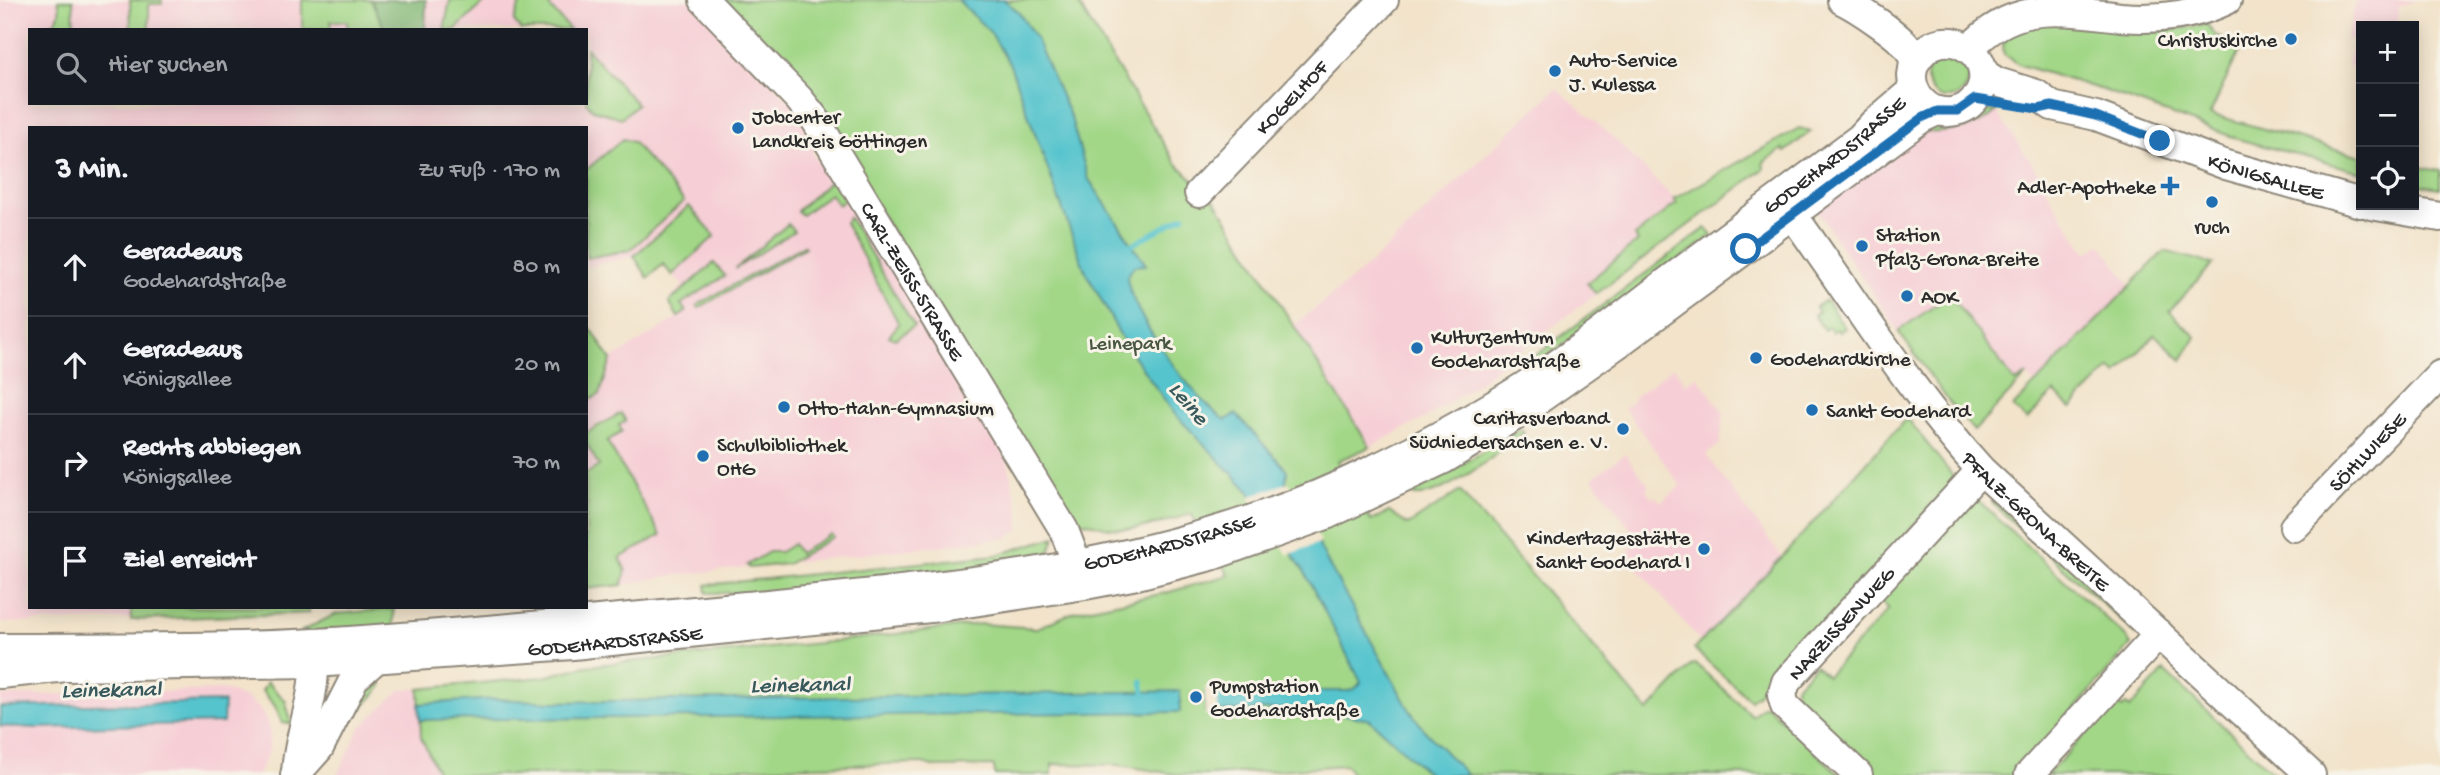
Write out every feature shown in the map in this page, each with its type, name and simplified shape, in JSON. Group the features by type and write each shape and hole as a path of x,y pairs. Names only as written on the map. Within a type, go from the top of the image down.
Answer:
{"street":[{"name":"CARL-ZEISS-STRASSE","path":"704,0 815,119 1056,518 1081,575"},
{"name":"KOGELHOF","path":"1199,192 1384,0"},
{"path":"1937,111 1958,111 1976,73 1976,38 2012,11 2034,5 2052,4 2121,17 2161,17 2194,13 2227,0"},
{"name":"KÖNIGSALLEE","path":"1853,6 1880,13 1922,65 1926,105 1937,111"},
{"name":"KÖNIGSALLEE","path":"1922,65 1956,43 1976,73 2038,109 2052,106 2096,116 2226,165 2356,202"},
{"name":"GODEHARDSTRASSE","path":"1787,206 1860,138 1922,65"},
{"name":"GODEHARDSTRASSE","path":"0,648 295,643 329,655 376,659 573,645 940,607 1205,547 1284,508 1370,483 1439,436 1508,397 1787,206 1922,118 1937,111"},
{"name":"PFALZ-GRONA-BREITE","path":"1787,206 1945,430 1981,470 2311,775"},
{"path":"2400,210 2440,217"},
{"name":"SÖHLWIESE","path":"2294,527 2440,375"},
{"name":"NARZISSENWEG","path":"1858,775 1785,706 1782,695 1786,682 1981,470"},
{"name":"GODEHARDSTRASSE","path":"0,674 66,667 329,655 540,625 1081,575"},
{"path":"2029,775 2159,634"},
{"path":"329,655 344,688 344,700"},
{"path":"296,774 298,752 311,705 329,655"},
{"path":"296,774 319,748 354,680 376,659"}],"shaded area":[{"path":"0,0 688,0 798,109 818,143 812,153 831,180 841,183 1007,459 1020,515 1019,530 1007,538 670,576 622,585 626,571 605,539 601,551 590,547 589,539 593,535 588,519 588,325 611,360 678,317 668,300 683,286 663,264 648,278 634,256 588,267 588,126 28,126 28,609 309,609 309,613 0,623"},
{"path":"2357,0 2416,0 2398,7 2397,21 2356,21 2356,68 2347,65 2353,42 2346,38"},
{"path":"1976,83 2036,169 2054,203 2087,253 2101,244 2130,285 2035,385 2026,374 2015,382 1950,295 1898,331 1814,206"},
{"path":"1557,88 1616,140 1678,203 1635,236 1639,241 1588,283 1596,294 1472,387 1429,416 1370,447 1293,326 1363,270"},
{"name":"Kindertagesstätte Sankt Godehard I","path":"1674,367 1686,384 1697,376 1724,413 1720,444 1706,455 1782,557 1701,642 1626,555 1637,538 1592,478 1625,454 1649,486 1646,489 1652,498 1656,496 1661,502 1681,486 1624,408"},
{"path":"401,689 419,689 421,737 439,775 337,775 360,728"},
{"path":"222,690 249,700 259,708 267,721 269,751 258,775 0,775 0,696"}],"green space":[{"path":"58,0 73,0 74,28 42,28 55,22"},
{"path":"130,0 162,0 162,4 149,4 149,28 131,28"},
{"path":"302,0 426,0 425,28 348,28 347,21 331,21 331,28 302,28"},
{"path":"371,0 426,0 425,28 384,28"},
{"path":"450,0 487,0 457,28 444,28"},
{"path":"521,0 555,0 549,6 568,28 519,28 514,22"},
{"name":"Leinepark","path":"710,0 1076,0 1175,162 1216,202 1370,447 1337,461 1371,521 1389,512 1408,525 1460,491 1648,711 1696,664 1752,716 1763,706 1767,706 1840,775 1353,775 1346,765 1180,775 1119,765 1052,764 1052,775 995,775 994,766 935,767 923,763 709,769 708,775 439,775 421,737 419,689 543,677 586,666 980,624 1037,628 1076,611 1166,593 1229,575 1191,514 1152,526 1131,529 1067,521 819,111"},
{"path":"2048,19 2145,31 2207,24 2216,36 2241,47 2210,114 2356,155 2356,171 2241,140 2106,91 2020,65 2004,55 2003,45 2008,35"},
{"path":"588,50 637,104 622,118 593,110 588,104"},
{"path":"1948,56 1962,63 1969,77 1962,91 1948,98 1934,91 1927,77 1934,63"},
{"path":"1997,110 1982,121 1962,129 1921,131 1980,111"},
{"path":"1799,128 1811,131 1785,152 1783,149 1764,162 1765,168 1596,294 1587,283 1638,241 1635,236 1677,203 1674,199"},
{"path":"623,139 633,142 684,201 630,250 588,258 588,168"},
{"path":"2419,167 2440,171 2440,188 2419,185"},
{"path":"831,180 841,183 852,194 838,205 830,194 802,215 797,211"},
{"path":"689,206 715,236 672,275 663,264 648,278 634,256"},
{"path":"849,217 914,326 895,339 889,336 899,324 845,223"},
{"path":"788,224 794,231 735,269"},
{"path":"1706,228 1712,236 1599,320 1511,379 1511,374"},
{"path":"804,245 805,247 699,308 697,305"},
{"path":"2164,251 2213,264 2169,311 2196,337 2182,360 2155,335 2117,374 2110,368 2071,408 2054,392 2027,420 2013,407"},
{"path":"714,263 725,276 681,304 686,312 678,317 669,302"},
{"path":"1950,295 2015,382 2027,375 1974,431 1949,402 1898,331"},
{"path":"1826,300 1845,328 1839,332 1837,329 1832,332 1829,327 1824,330 1814,315 1819,312 1816,307"},
{"path":"592,330 611,360 600,394 588,401 588,332"},
{"path":"621,413 626,421 619,425 622,432 607,441 661,535 620,558 626,571 622,585 588,589 588,473 599,466 588,447 588,432"},
{"path":"1908,419 1952,475 1952,484 1750,700 1694,649"},
{"path":"1521,429 1524,433 1470,473 1437,491 1423,495 1412,494"},
{"path":"1998,497 2138,630 2137,635 1992,503"},
{"path":"1973,500 1978,500 2126,637 2131,645 2017,775 1872,775 1811,717 1796,697 1796,686 1815,665 1827,676 1889,609 1878,598"},
{"path":"831,534 833,537 787,564 749,568 747,565 769,552 780,552 793,544 799,553"},
{"path":"1055,537 1050,551 1041,559 780,593 707,593 706,585 997,555"},
{"path":"131,609 309,609 309,613 131,620"},
{"path":"394,610 393,627 300,632 336,614"},
{"path":"2164,671 2276,775 2047,775 2115,702 2122,708 2126,705 2130,708"},
{"path":"267,682 285,700 292,724 282,723 275,706 262,691"},
{"path":"366,683 380,683 382,686 347,725 342,723"}],"water":[{"name":"Leine","path":"958,0 1005,0 1019,13 1035,37 1071,118 1088,178 1146,265 1134,266 1127,277 1139,312 1151,333 1198,395 1226,420 1236,414 1287,470 1286,482 1409,709 1425,731 1467,775 1430,775 1370,720 1313,708 1205,712 1205,691 1348,691 1361,682 1304,571 1248,490 1174,413 1125,344 1084,268 1010,65 991,33"},
{"path":"1180,691 1180,712 420,720 419,704 496,699 554,702"},
{"path":"224,702 223,723 37,728 0,726 0,707"}],"pier":[{"path":"1289,482 1321,542 1288,555 1249,497"},
{"path":"1205,687 1218,688 1218,715 1205,715"}],"waterway":[{"path":"1128,247 1184,216"},
{"path":"1142,681 1145,698"}],"place":[{"name":"Christuskirche","path":"2291,39"},
{"name":"Auto-Service J. Kulessa","path":"1555,71"},
{"name":"Jobcenter Landkreis Göttingen","path":"738,128"},
{"name":"Adler-Apotheke","path":"2170,186"},
{"name":"ruch","path":"2212,202"},
{"name":"Station Pfalz-Grona-Breite","path":"1862,246"},
{"name":"AOK","path":"1907,296"},
{"name":"Kulturzentrum Godehardstraße","path":"1417,348"},
{"name":"Godehardkirche","path":"1756,358"},
{"name":"Otto-Hahn-Gymnasium","path":"784,407"},
{"name":"Sankt Godehard","path":"1812,410"},
{"name":"Caritasverband Südniedersachsen e. V.","path":"1623,429"},
{"name":"Schulbibliothek OHG","path":"703,456"},
{"name":"Kindertagesstätte Sankt Godehard I","path":"1704,549"},
{"name":"Pumpstation Godehardstraße","path":"1196,697"}],"route":[{"path":"1746,249 1922,118 1937,111 1958,111 1975,99 2038,109 2052,106 2096,116 2160,141"}],"water label":[{"name":"Leinekanal","path":"800,683"},
{"name":"Leinekanal","path":"111,688"}]}
